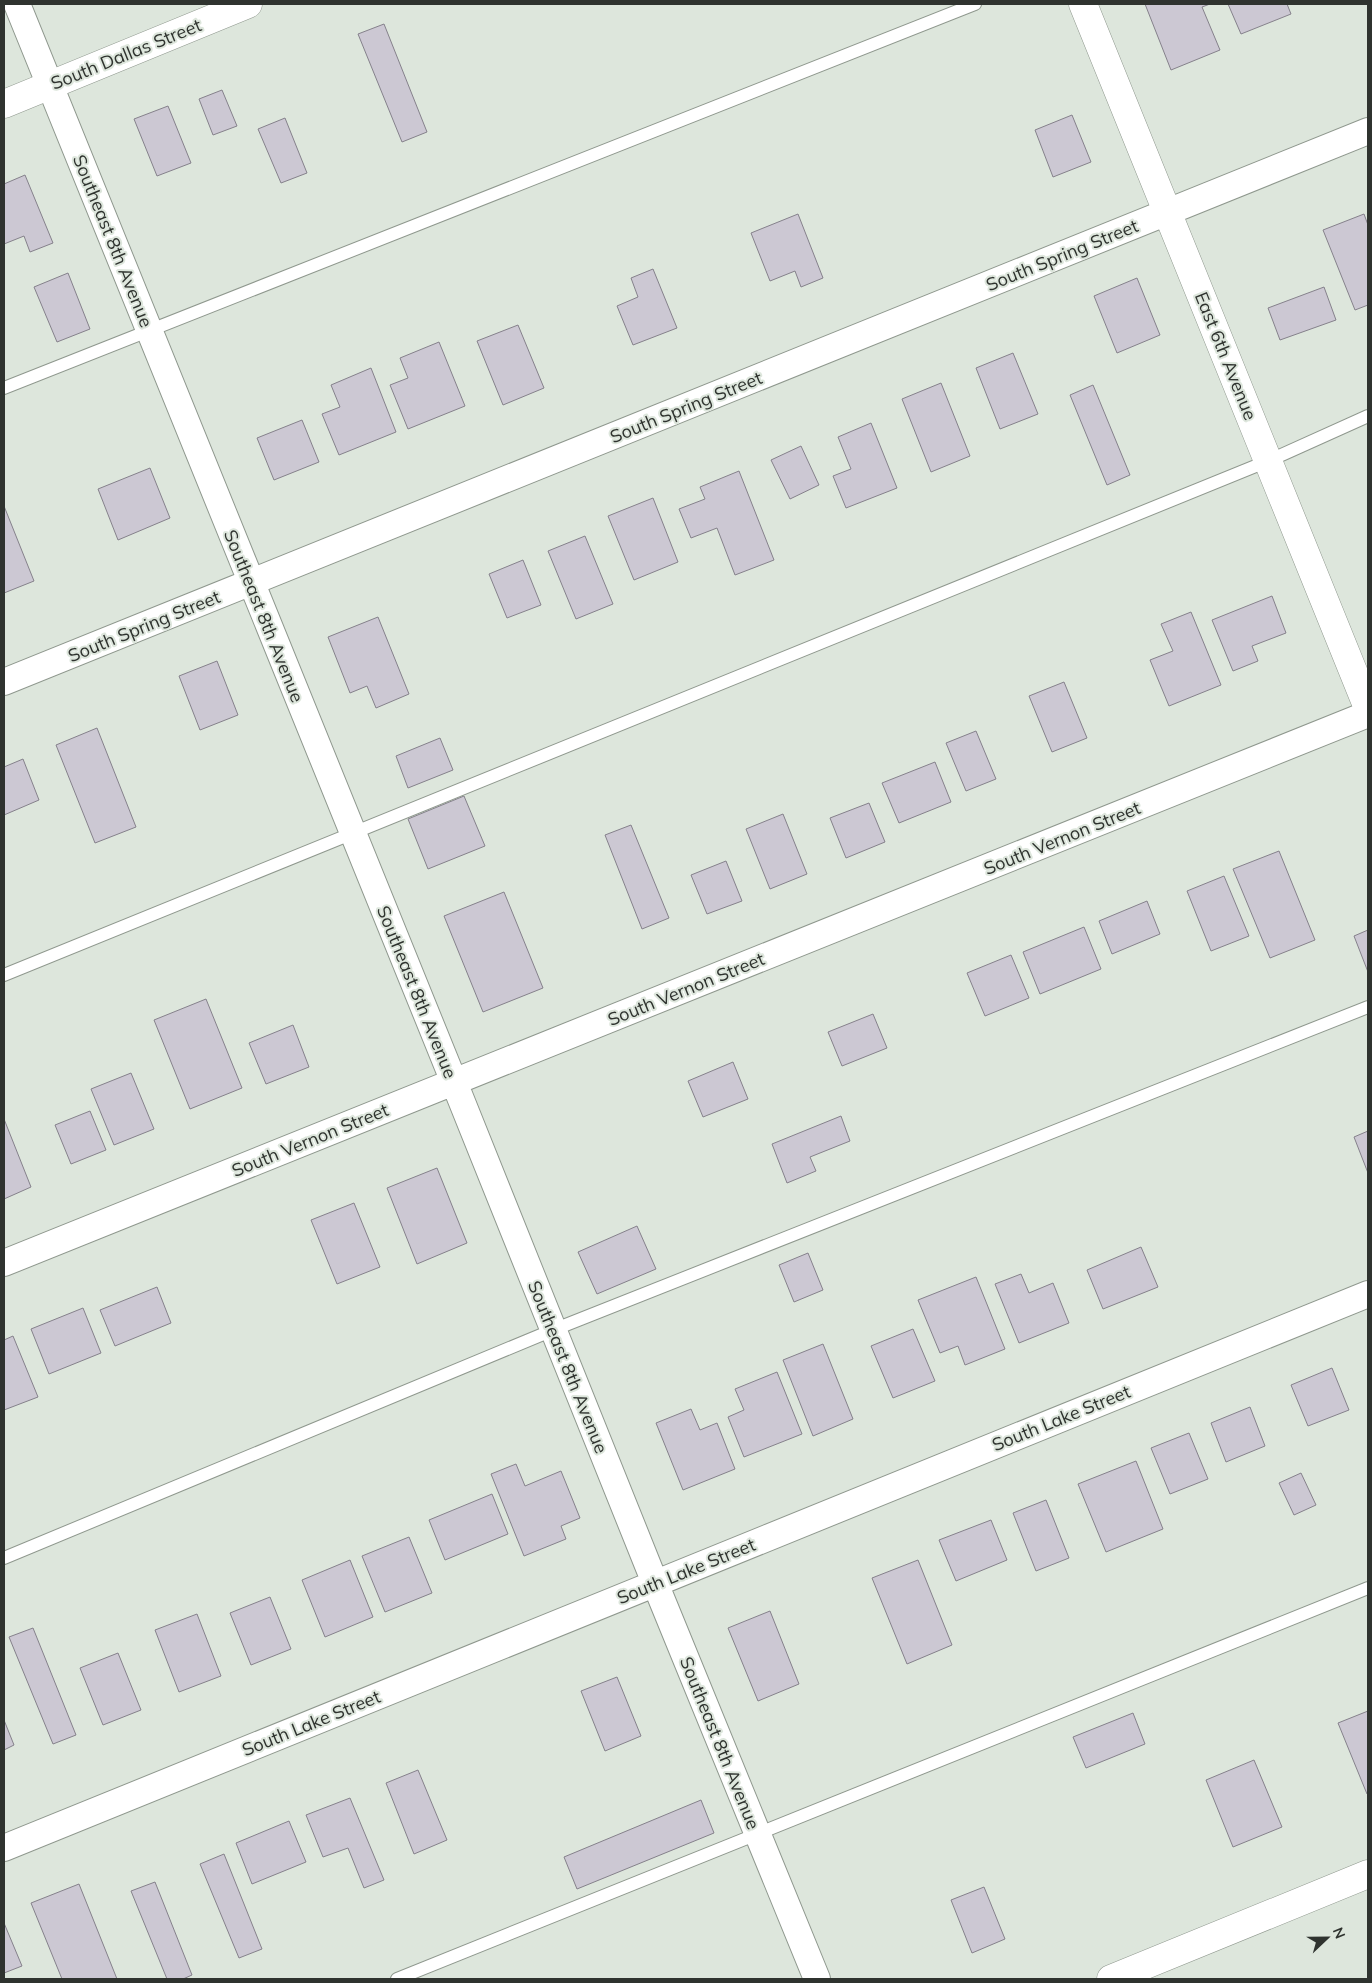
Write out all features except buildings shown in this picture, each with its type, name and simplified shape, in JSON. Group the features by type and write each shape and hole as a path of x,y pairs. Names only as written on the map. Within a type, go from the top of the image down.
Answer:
{"street":[{"name":"Southeast 8th Avenue","path":"17,4 817,1979"},
{"name":"South Dallas Street","path":"4,104 248,4"},
{"name":"East 6th Avenue","path":"1084,4 1368,708"},
{"name":"South Spring Street","path":"4,682 1368,131"},
{"name":"South Vernon Street","path":"4,1263 1368,714"},
{"name":"South Lake Street","path":"4,1848 1368,1294"},
{"path":"1111,1979 1368,1874"}],"lane":[{"path":"4,388 975,4"},
{"path":"4,975 1268,461 1368,416"},
{"path":"4,1558 553,1330 1368,1007"},
{"path":"397,1979 1368,1588"}]}
